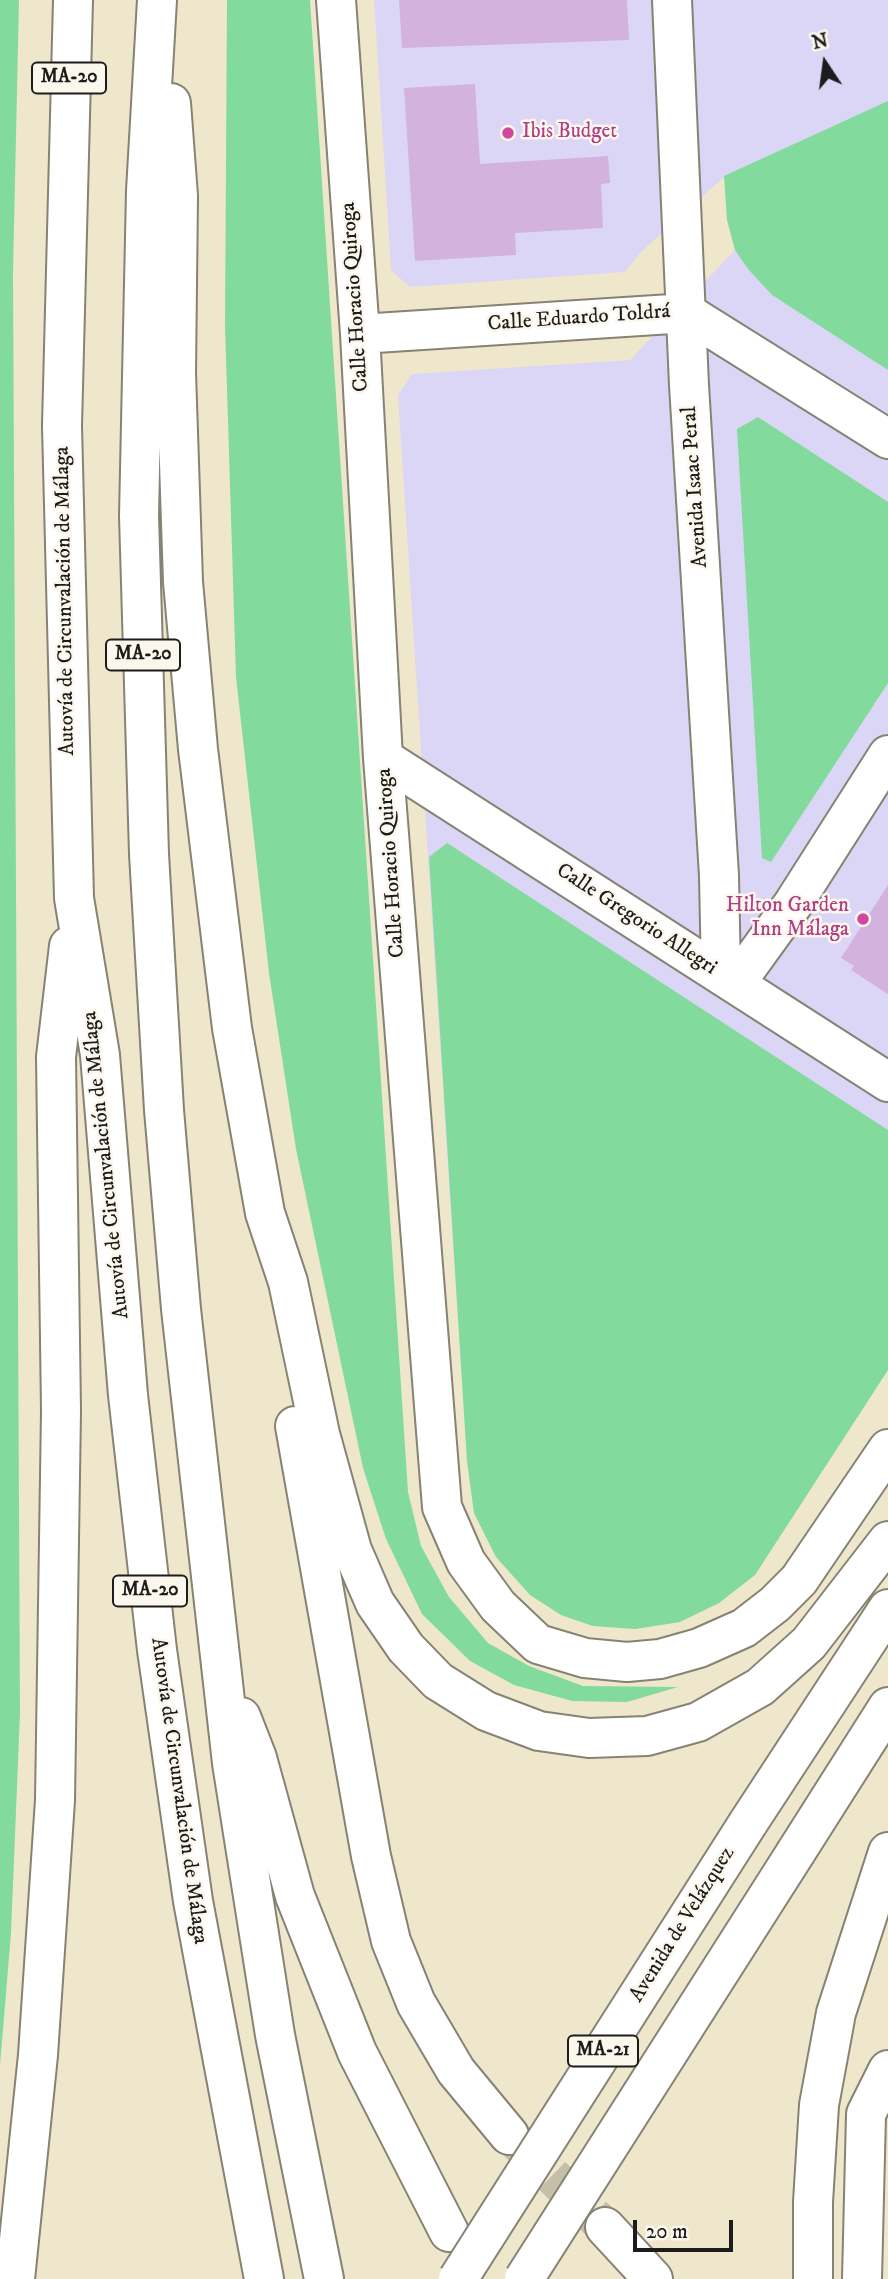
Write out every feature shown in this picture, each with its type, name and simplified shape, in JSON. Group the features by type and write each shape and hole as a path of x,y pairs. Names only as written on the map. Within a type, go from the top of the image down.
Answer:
{"main road":[{"name":"Autovía de Circunvalación de Málaga","path":"72,0 62,426 74,898 100,1055 128,1395 159,1664 193,1901 264,2279"},
{"path":"159,0 178,196 176,373 183,582 198,749 232,1028 265,1213 268,1283 371,1856 391,1941 416,2003 456,2071 509,2135"},
{"name":"MA-20","path":"159,0 146,191 139,516 149,854 164,1110 181,1309 232,1763 275,2035 324,2279"},
{"name":"Calle Horacio Quiroga","path":"336,0 360,334 383,758 442,1507 466,1562 498,1606 538,1644 585,1658 627,1662 660,1659 699,1648 744,1628 775,1604 799,1580 888,1449"},
{"name":"Avenida Isaac Peral","path":"673,0 687,313 719,876 729,979"},
{"name":"Calle Eduardo Toldrá","path":"360,334 687,313 888,439"},
{"path":"729,979 793,904 888,755"},
{"name":"Calle Gregorio Allegri","path":"383,758 888,1083"},
{"path":"15,2279 38,2055 55,1800 61,1411 56,1057 74,898"},
{"path":"265,1213 288,1282 320,1434 352,1550 375,1604 406,1648 438,1681 486,1711 539,1731 589,1738 647,1736 698,1722 760,1687 809,1643 888,1541"},
{"name":"Avenida de Velázquez","path":"458,2279 748,1823 888,1609"},
{"path":"222,1666 257,1758 295,1896 356,2052 449,2232"},
{"name":"MA-21","path":"524,2279 888,1707"},
{"path":"813,2279 813,2202 819,2105 836,2013 888,1852"},
{"path":"865,1921 888,1877"},
{"path":"862,2279 866,2114 888,2070"},
{"path":"605,2227 653,2279"}],"shaded area":[{"path":"374,0 888,0 888,1370 755,1575 719,1603 680,1622 635,1629 593,1626 561,1615 530,1595 496,1557 474,1513 467,1461 398,395 412,374 630,360 735,250 727,220 724,177 640,253 625,272 410,287 391,270"}],"green space":[{"path":"0,0 19,0 13,272 20,1713 11,1933 0,2065"},
{"path":"227,0 310,0 408,1492 421,1546 449,1597 488,1643 529,1666 583,1686 678,1687 627,1702 572,1701 514,1685 470,1661 422,1614 386,1539 363,1468 296,1149 269,973 236,677 225,326"},
{"path":"888,101 888,370 772,295 748,269 735,250 727,220 724,176"},
{"path":"758,417 888,502 888,683 771,862 762,858 737,429"},
{"path":"447,843 888,1130 888,1370 755,1575 719,1603 680,1622 635,1629 593,1626 561,1615 530,1595 496,1557 474,1513 467,1461 429,857"}],"building":[{"path":"399,0 627,0 629,40 402,48"},
{"path":"475,84 480,164 608,156 610,183 601,184 603,228 515,233 516,255 415,261 404,88"},
{"path":"888,885 888,994 851,970 854,966 841,958"}],"tunnel":[{"path":"511,2136 605,2227"}],"place":[{"name":"Ibis Budget","path":"508,133"},
{"name":"Hilton Garden Inn Málaga","path":"863,919"}]}
